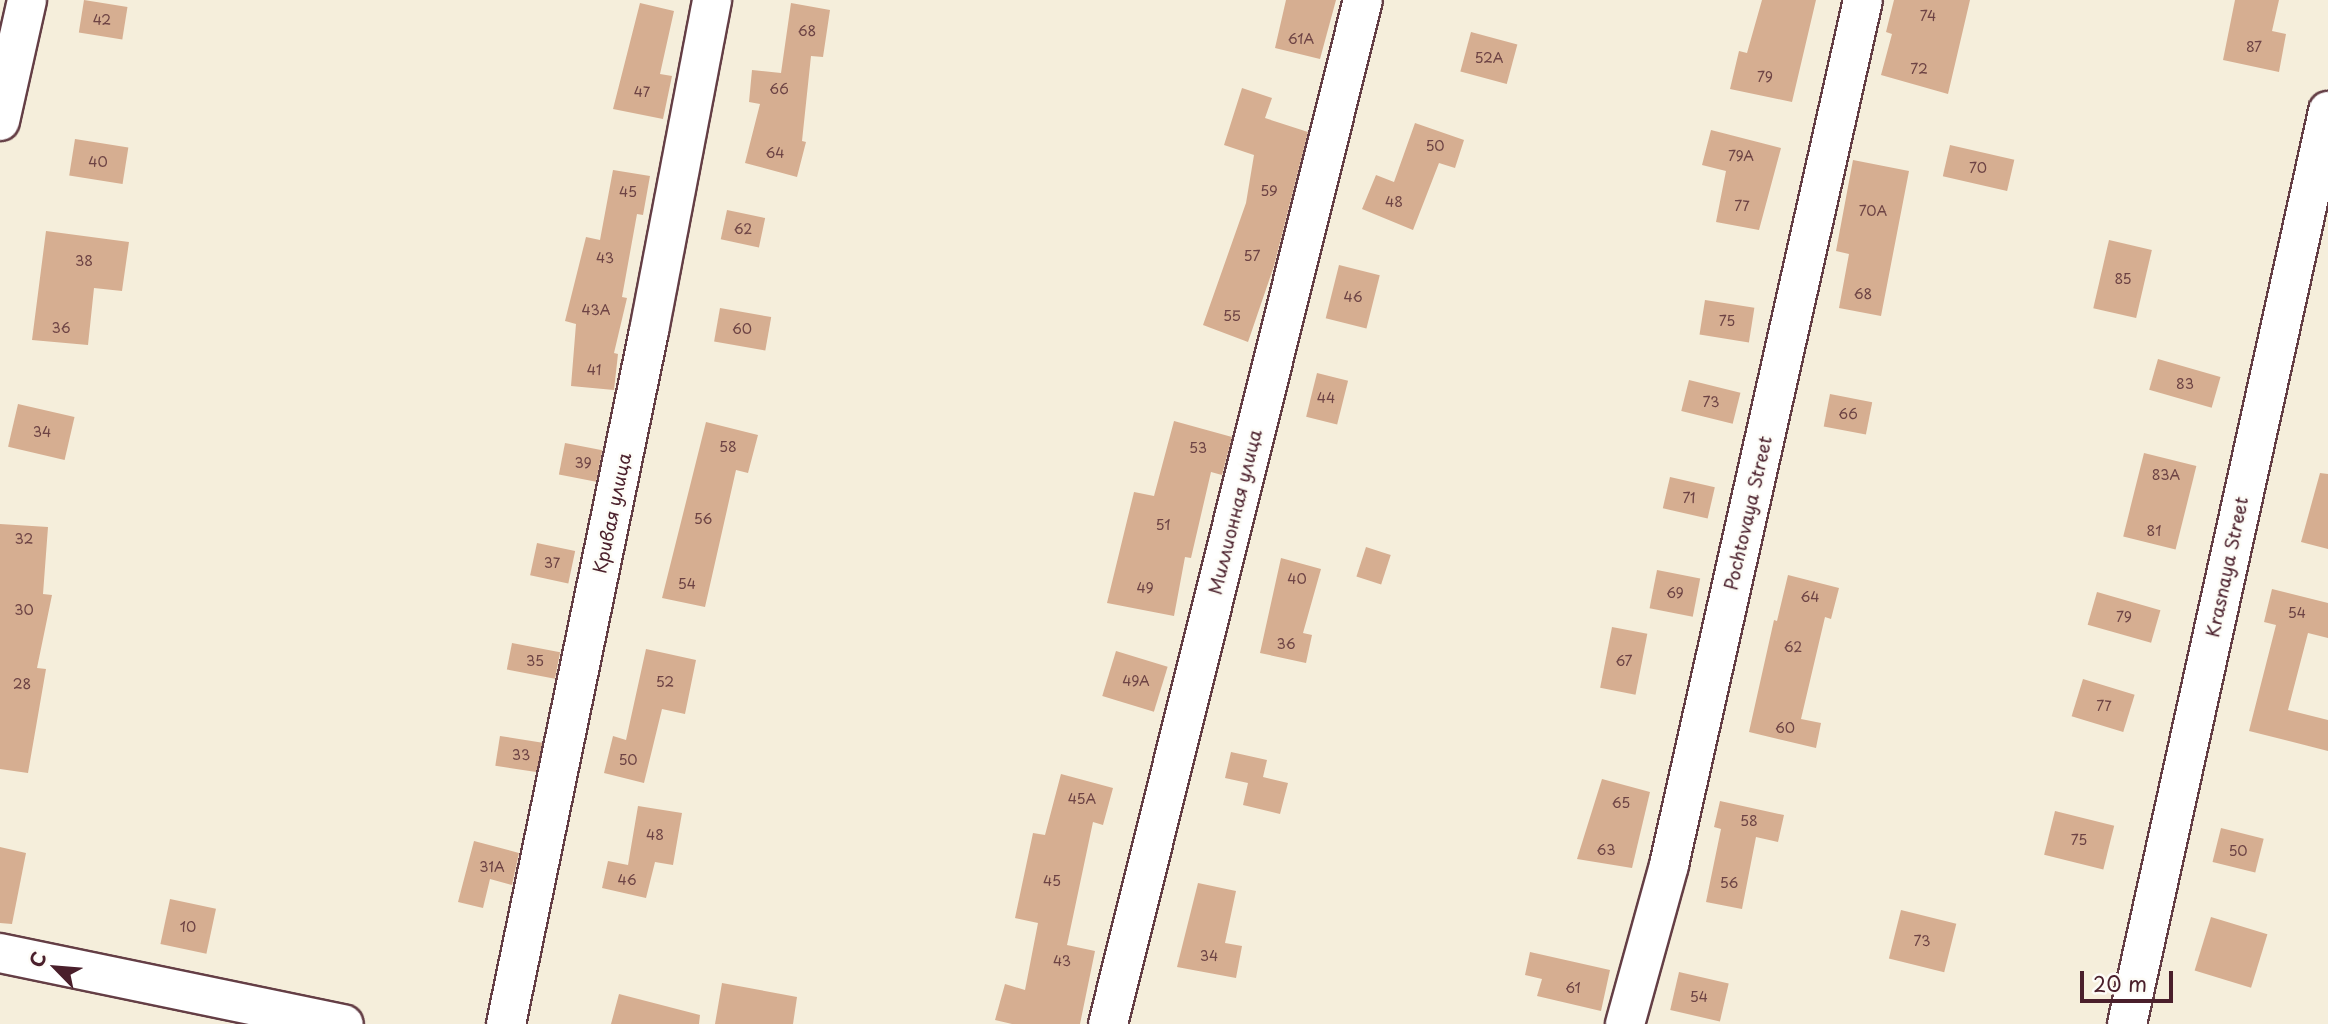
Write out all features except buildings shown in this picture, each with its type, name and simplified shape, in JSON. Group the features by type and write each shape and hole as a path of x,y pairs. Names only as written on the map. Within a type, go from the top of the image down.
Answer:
{"street":[{"path":"0,121 27,0"},
{"name":"Кривая улица","path":"506,1024 649,331 712,0"},
{"name":"Миллионная улица","path":"1108,1024 1363,0"},
{"name":"Pochtovaya Street","path":"1625,1024 1672,851 1863,0"},
{"name":"Krasnaya Street","path":"2127,1024 2328,111"},
{"path":"0,953 344,1024"}]}
